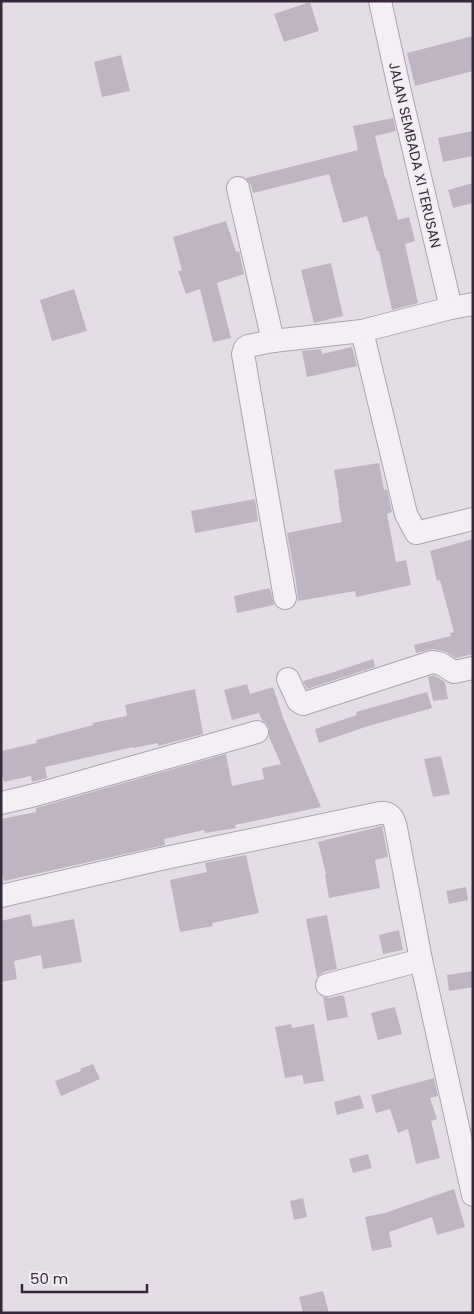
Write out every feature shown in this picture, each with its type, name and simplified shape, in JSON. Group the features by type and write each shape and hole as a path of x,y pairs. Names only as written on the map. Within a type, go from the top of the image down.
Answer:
{"street":[{"name":"JALAN SEMBADA XI TERUSAN","path":"380,1 400,92 462,306"},
{"path":"238,188 273,342"},
{"path":"285,598 243,354 244,348 273,342 362,331 462,306"},
{"path":"362,331 406,514 416,533 473,519"},
{"path":"288,679 298,701 303,704 432,662 440,662 454,672 473,668"},
{"path":"1,803 257,732"},
{"path":"1,896 156,860 380,813 387,813 392,816 395,821 421,960 473,1195"},
{"path":"327,985 421,960"}],"building":[{"path":"310,2 319,31 284,42 274,14"},
{"path":"473,36 473,71 415,86 407,53"},
{"path":"121,55 130,91 102,97 94,62"},
{"path":"393,118 396,131 375,136 398,220 409,217 415,241 405,244 418,303 392,310 379,251 377,251 367,216 343,223 329,174 253,193 251,185 246,178 358,150 353,126"},
{"path":"473,131 473,156 443,162 438,138"},
{"path":"473,183 473,203 453,208 448,190"},
{"path":"226,221 236,252 239,251 244,274 217,283 231,338 213,342 200,289 186,294 178,271 182,270 173,237"},
{"path":"331,263 343,316 314,323 301,270"},
{"path":"74,289 87,331 52,341 40,300"},
{"path":"352,347 357,366 307,377 302,351 321,349 322,354"},
{"path":"379,463 384,490 387,489 392,512 387,514 396,562 406,560 411,585 356,597 355,591 298,601 287,533 342,522 334,470"},
{"path":"255,499 258,521 195,533 191,511"},
{"path":"473,539 473,654 456,658 446,652 433,649 416,653 414,645 451,636 450,633 454,632 440,580 437,581 430,551"},
{"path":"270,588 274,605 237,613 234,596"},
{"path":"373,659 375,667 307,689 303,681 334,672"},
{"path":"434,675 445,682 448,699 433,701 428,677"},
{"path":"247,684 250,694 273,687 284,720 321,807 235,825 236,828 205,833 204,830 164,839 165,845 4,881 1,870 1,819 36,812 36,808 226,754 232,786 264,779 262,768 281,764 269,737 269,728 259,713 232,720 224,690"},
{"path":"195,689 203,734 158,746 158,743 133,747 45,767 47,778 32,782 31,776 4,782 1,769 1,751 37,743 36,740 93,725 92,723 127,716 125,705"},
{"path":"427,692 432,708 365,727 319,743 315,729 357,715 356,712"},
{"path":"441,756 450,794 433,797 424,759"},
{"path":"382,826 388,857 375,860 380,888 329,898 326,874 318,842"},
{"path":"246,855 259,913 212,923 213,926 180,932 170,880 207,872 205,863"},
{"path":"466,887 468,900 449,904 446,891"},
{"path":"30,914 33,927 74,919 82,962 43,969 41,955 14,961 17,979 1,982 1,921"},
{"path":"327,915 337,969 324,972 317,977 306,919"},
{"path":"399,930 403,950 383,954 379,935"},
{"path":"473,971 473,987 449,991 447,975"},
{"path":"344,996 348,1017 327,1021 323,997 330,998"},
{"path":"395,1007 402,1034 378,1040 371,1013"},
{"path":"291,1024 292,1028 314,1024 324,1081 304,1084 302,1075 285,1078 275,1027"},
{"path":"93,1064 100,1079 61,1096 55,1081"},
{"path":"434,1078 438,1096 430,1098 437,1119 431,1121 440,1158 416,1164 408,1129 398,1133 390,1109 376,1113 371,1095"},
{"path":"360,1095 364,1108 337,1115 334,1102"},
{"path":"368,1154 372,1168 353,1173 349,1159"},
{"path":"454,1189 465,1227 437,1235 432,1217 389,1232 392,1247 372,1251 365,1217 385,1213"},
{"path":"303,1198 307,1217 294,1220 290,1201"},
{"path":"323,1291 329,1313 303,1313 299,1297"}]}
